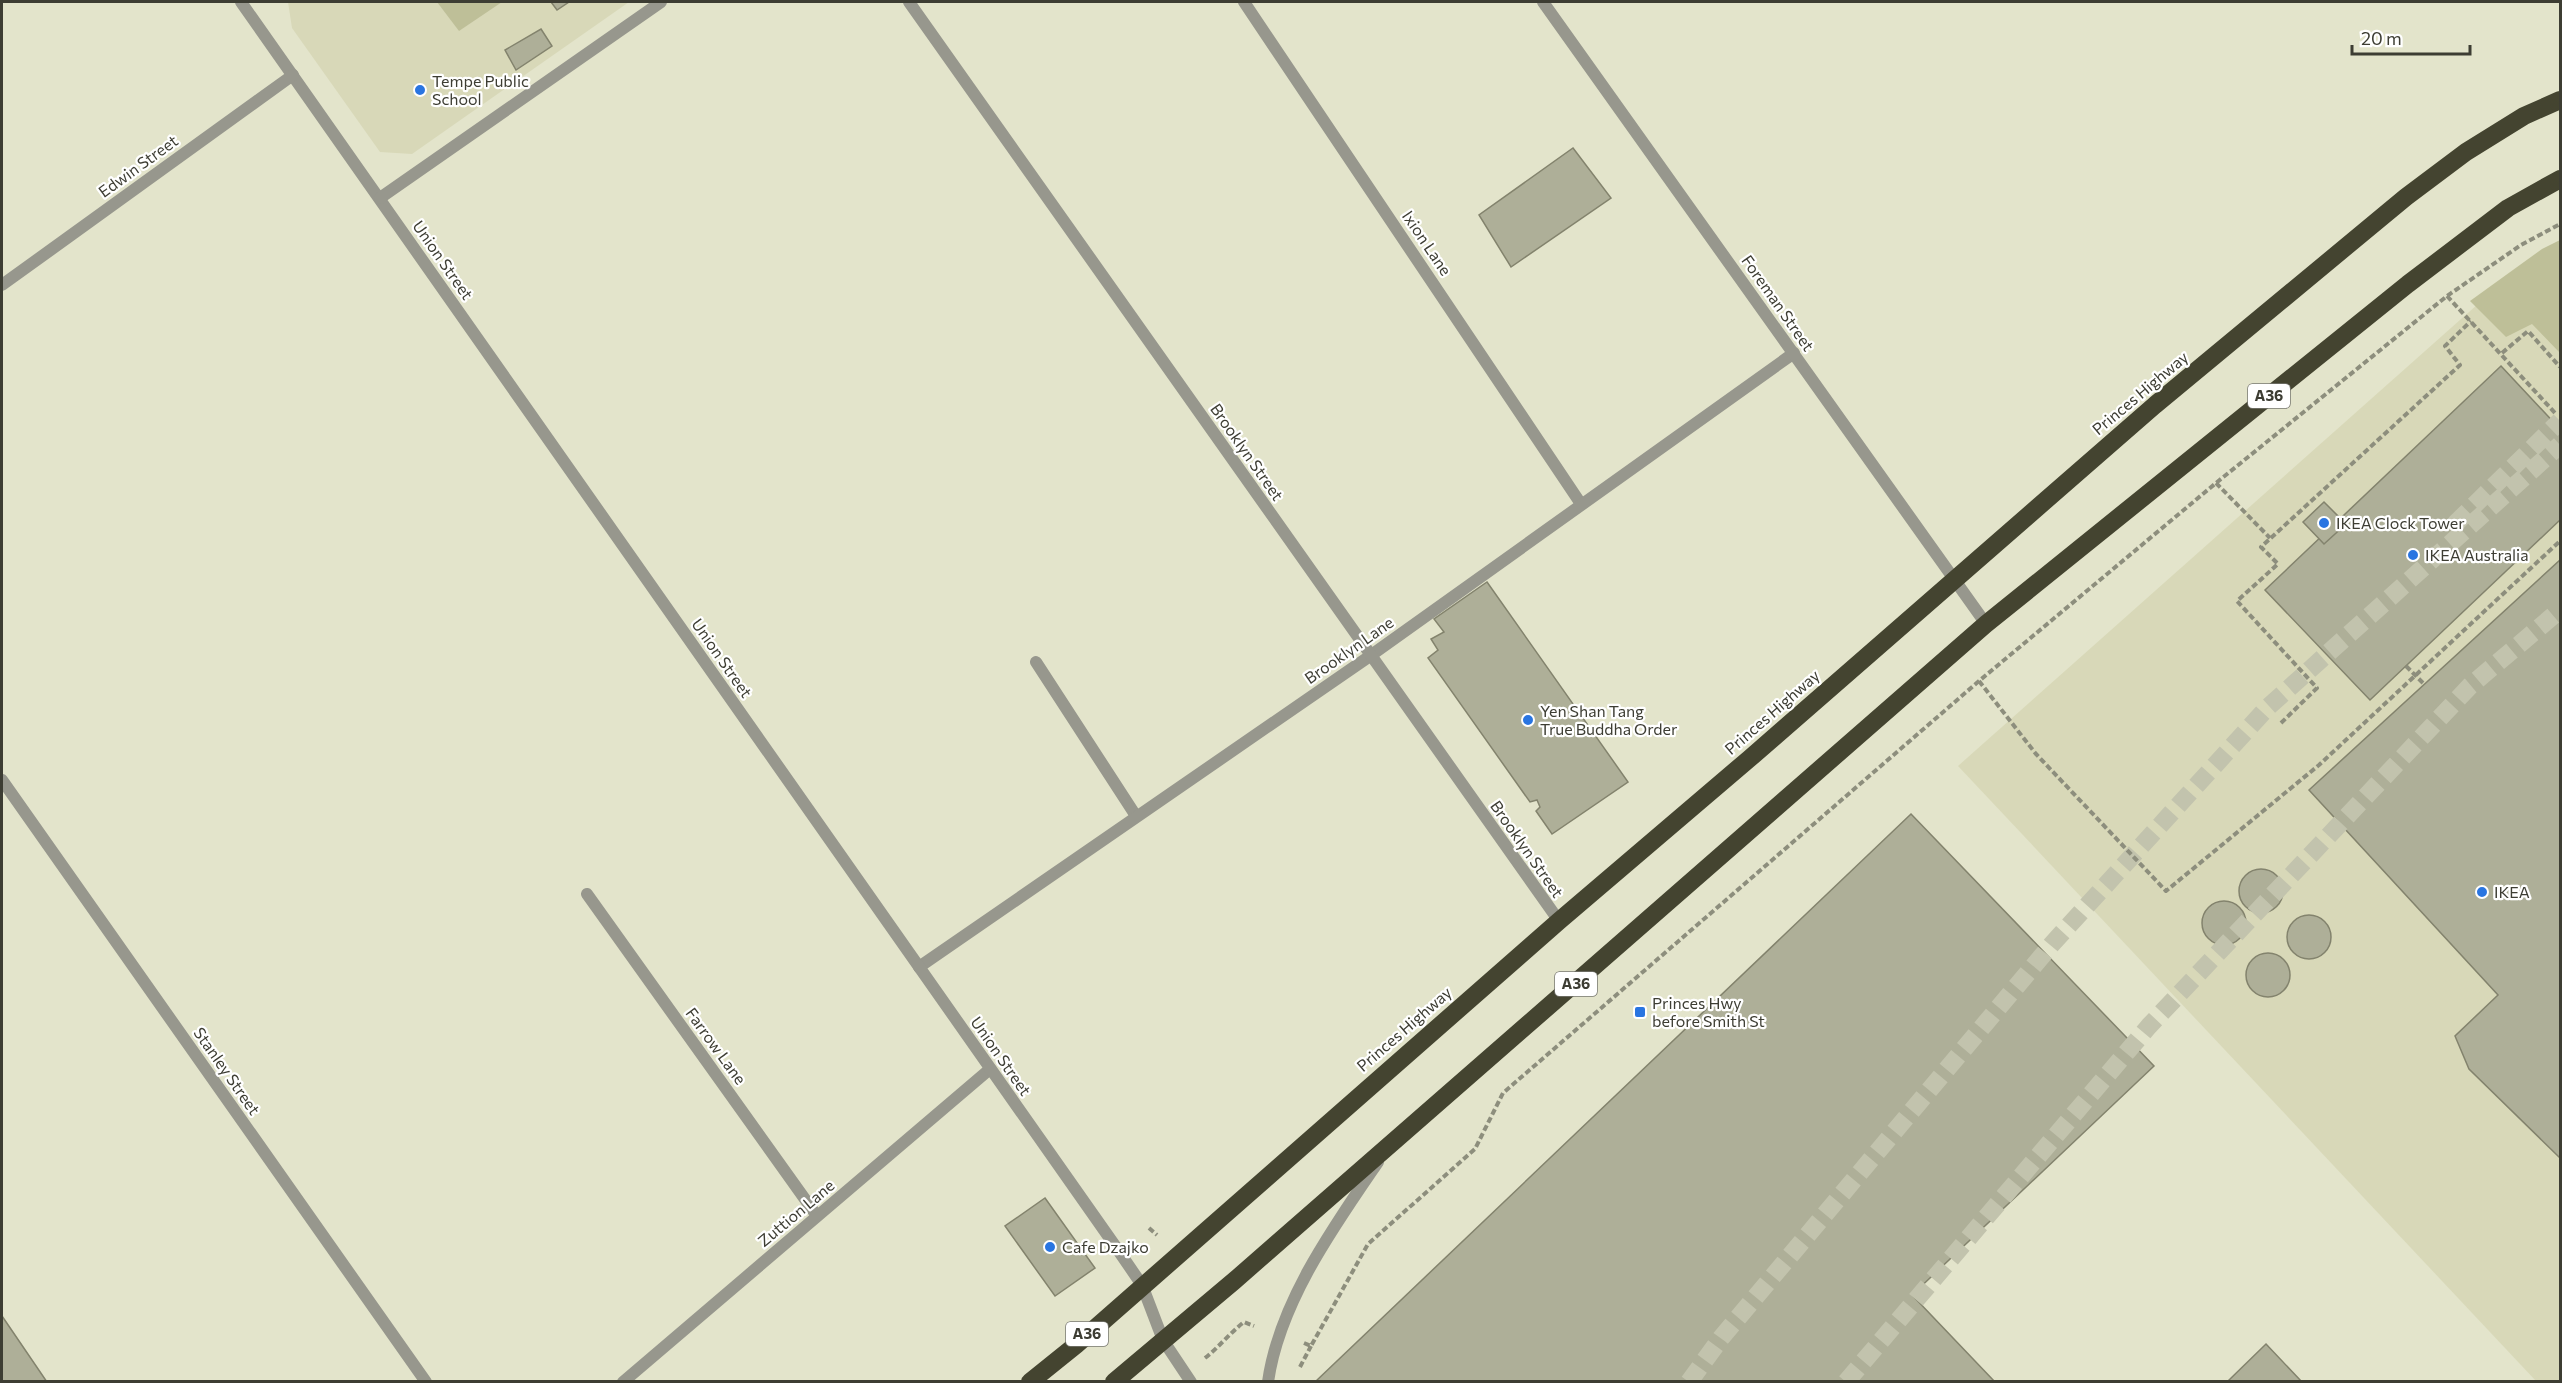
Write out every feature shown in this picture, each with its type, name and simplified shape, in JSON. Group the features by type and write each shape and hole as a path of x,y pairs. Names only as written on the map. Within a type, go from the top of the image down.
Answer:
{"highway":[{"name":"Princes Highway","path":"1030,1382 1558,921 2155,405 2406,197 2466,152 2523,116 2560,100"},
{"name":"A36","path":"1114,1382 1234,1281 1986,624 2409,284 2508,208 2560,179"}],"street":[{"name":"Union Street","path":"242,2 1142,1286 1163,1340 1191,1382"},
{"path":"380,198 661,2"},
{"name":"Brooklyn Street","path":"909,2 1558,921"},
{"name":"Ixion Lane","path":"1244,2 1581,504"},
{"name":"Foreman Street","path":"1543,2 1986,624"},
{"name":"Edwin Street","path":"2,285 294,75"},
{"name":"Brooklyn Lane","path":"919,967 1370,656 1794,353"},
{"path":"1036,662 1136,816"},
{"name":"Stanley Street","path":"2,780 426,1382"},
{"name":"Farrow Lane","path":"587,894 817,1216"},
{"name":"Zuttion Lane","path":"623,1382 990,1069"},
{"path":"1268,1382 1286,1317 1334,1228 1391,1144"}],"path":[{"path":"1298,1373 1368,1244 1475,1149 1503,1093 1979,681 2216,483 2447,296 2521,245 2560,224"},
{"path":"2447,296 2556,414"},
{"path":"2281,723 2317,688 2237,601 2278,564 2261,547 2460,365 2445,346 2471,321"},
{"path":"2502,353 2528,331 2560,367"},
{"path":"2216,483 2270,538"},
{"path":"1979,681 2036,754 2166,891 2319,765 2560,541"},
{"path":"2406,666 2425,685"},
{"path":"1220,1345 1244,1322 1311,1346"}],"shaded area":[{"name":"Tempe Public School","path":"288,2 629,2 412,154 380,152 292,28"},
{"path":"437,2 502,2 459,31"},
{"path":"2560,240 2560,353 2532,324 2506,337 2470,301 2542,249"},
{"path":"2560,256 2560,1381 2536,1381 1958,766 2505,280"}],"building":[{"path":"551,2 569,2 557,10"},
{"path":"541,29 552,46 516,70 505,50"},
{"path":"1573,148 1611,198 1511,267 1479,215"},
{"name":"IKEA Australia","path":"2501,366 2560,429 2560,520 2370,700 2265,590"},
{"name":"IKEA Clock Tower","path":"2324,502 2346,524 2324,544 2303,522"},
{"name":"IKEA","path":"2560,560 2560,1158 2469,1069 2455,1036 2498,995 2309,790"},
{"name":"Yen Shan Tang True Buddha Order","path":"1487,582 1628,782 1552,834 1536,811 1540,807 1537,800 1530,802 1428,658 1438,650 1431,639 1444,632 1434,619"},
{"path":"1911,814 2154,1066 1912,1295 1995,1382 1315,1382"},
{"path":"2261,869 2276,876 2283,891 2276,906 2261,913 2246,906 2239,891 2246,876"},
{"path":"2224,901 2239,908 2246,923 2239,938 2224,945 2209,938 2202,923 2209,908"},
{"path":"2309,915 2324,922 2331,937 2324,952 2309,959 2294,952 2287,937 2294,922"},
{"path":"2268,953 2283,960 2290,975 2283,990 2268,997 2253,990 2246,975 2253,960"},
{"name":"Cafe Dzajko","path":"1045,1198 1095,1268 1055,1296 1005,1226"},
{"path":"2,1316 47,1382 2,1382"},
{"path":"2266,1344 2302,1382 2227,1382"}],"tunnel":[{"path":"2455,524 2560,421"},
{"path":"1689,1382 1721,1338 2052,944 2267,708 2560,445"},
{"path":"1846,1382 2149,1026 2470,686 2560,610"}],"place":[{"name":"Tempe Public School","path":"420,90"},
{"name":"IKEA Clock Tower","path":"2324,523"},
{"name":"IKEA Australia","path":"2413,555"},
{"name":"Yen Shan Tang True Buddha Order","path":"1528,720"},
{"name":"IKEA","path":"2482,892"},
{"name":"Princes Hwy before Smith St","path":"1640,1012"},
{"name":"Cafe Dzajko","path":"1050,1247"}]}
